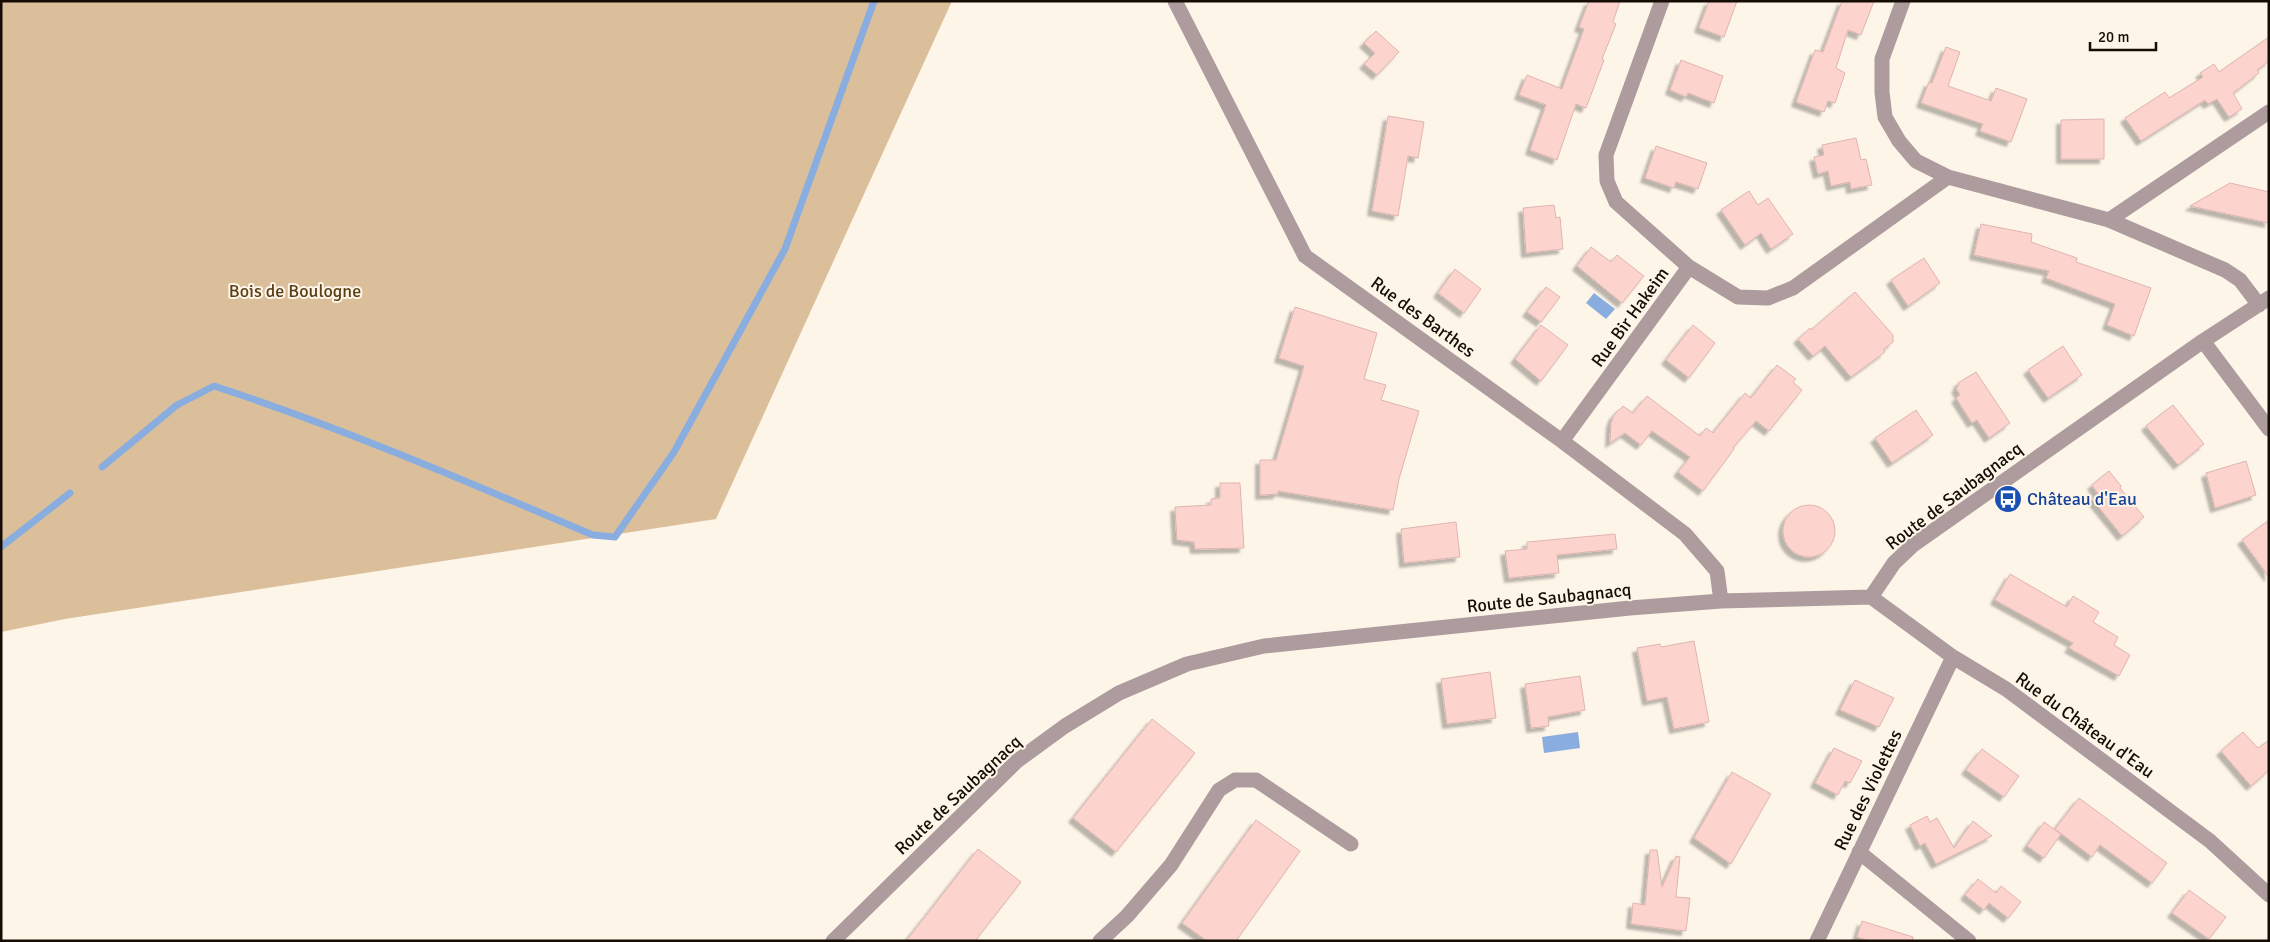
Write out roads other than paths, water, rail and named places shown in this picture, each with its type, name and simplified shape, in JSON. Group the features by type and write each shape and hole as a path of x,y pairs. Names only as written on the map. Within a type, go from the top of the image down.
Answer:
{"street":[{"name":"Rue des Barthes","path":"1175,1 1305,256 1562,441 1685,534 1717,571 1721,601"},
{"path":"1662,1 1606,154 1607,181 1616,202 1689,267"},
{"path":"1903,1 1882,59 1885,117 1899,141 1916,161 1948,176 2109,220 2225,270 2240,280 2264,302"},
{"path":"2109,220 2269,112"},
{"name":"Rue Bir Hakeim","path":"1562,441 1689,267 1738,296 1768,298 1794,288 1948,176"},
{"name":"Route de Saubagnacq","path":"833,941 1017,761 1065,726 1119,694 1187,664 1264,646 1630,608 1721,601 1871,597 1894,563 1913,545 2203,341 2264,302"},
{"path":"2203,341 2269,429"},
{"name":"Rue du Château d'Eau","path":"1871,597 1954,657 2006,689 2210,841 2269,895"},
{"name":"Rue des Violettes","path":"1817,941 1954,657"},
{"path":"1100,941 1127,916 1171,865 1219,790 1235,780 1256,780 1351,844"},
{"path":"1859,852 1969,941"}],"water":[{"path":"1594,293 1615,309 1606,319 1586,303"},
{"path":"1578,732 1580,748 1544,753 1542,737"}],"waterway":[{"path":"102,467 177,405 214,386 358,438 593,535 615,537 674,452 785,249 874,1"},
{"path":"1,547 70,493"}],"place":[{"name":"Château d'Eau","path":"2008,499"}],"park label":[{"name":"Bois de Boulogne","path":"295,291"}]}
